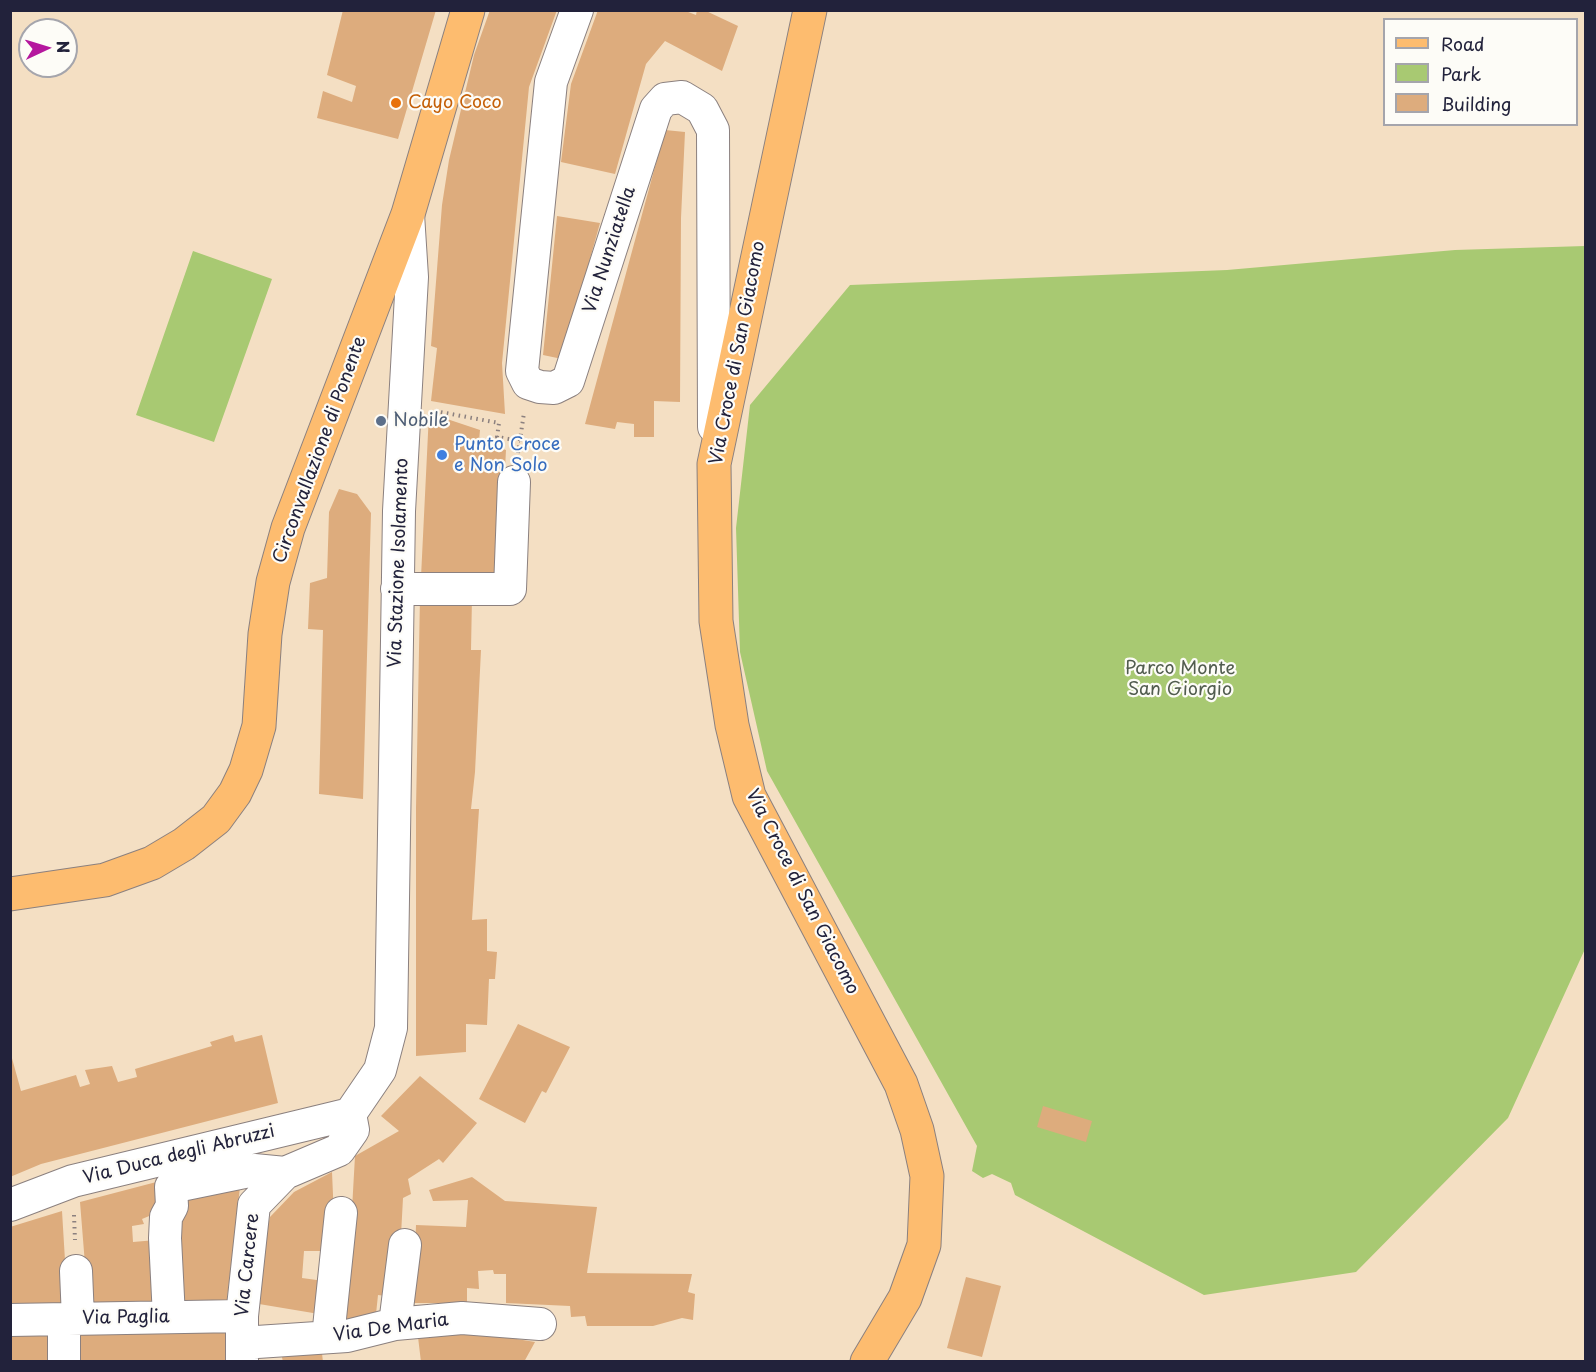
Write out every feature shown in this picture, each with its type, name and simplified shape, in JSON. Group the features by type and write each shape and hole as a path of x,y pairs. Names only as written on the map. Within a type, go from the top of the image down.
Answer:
{"main road":[{"name":"Via Stazione Isolamento","path":"408,214 468,10"},
{"name":"Via Croce di San Giacomo","path":"810,10 714,464 716,621 732,725 749,796 901,1083 917,1130 927,1176 924,1245 905,1298 867,1362"},
{"name":"Circonvallazione di Ponente","path":"10,894 105,880 152,863 184,844 216,819 235,793 246,770 259,726 265,634 273,582 288,528 408,214"}],"street":[{"path":"528,382 522,371 551,82 577,10"},
{"name":"Via Nunziatella","path":"528,382 554,388 568,381 656,109 665,99 682,98 702,109 713,130 714,464"},
{"name":"Via Stazione Isolamento","path":"350,1114 380,1070 391,1028 397,589 412,277 408,214"},
{"path":"397,589 510,589 514,482"},
{"name":"Via Carcere","path":"242,1340 254,1205 285,1173 339,1150 353,1130 350,1114"},
{"name":"Via Duca degli Abruzzi","path":"10,1205 73,1181 350,1114"},
{"path":"169,1317 165,1238 166,1216 172,1206 171,1187 254,1170 285,1173"},
{"path":"341,1213 342,1345"},
{"path":"395,1324 405,1245"},
{"path":"64,1362 76,1271"},
{"name":"Via Paglia","path":"10,1320 169,1317 242,1340"},
{"name":"Via De Maria","path":"242,1340 342,1345 395,1324 462,1318 540,1324"}],"path":[{"path":"514,482 528,382"},
{"path":"405,405 499,423 497,437 520,441"},
{"path":"73,1181 76,1271"}],"green space":[{"name":"Parco Monte San Giorgio","path":"1585,246 1585,949 1508,1118 1356,1272 1204,1295 1015,1195 1011,1183 992,1174 983,1178 972,1171 977,1146 767,771 740,652 736,528 750,405 850,285 1227,270 1455,250"},
{"path":"193,251 272,279 214,442 136,415"}],"building":[{"path":"343,10 436,10 398,139 317,118 323,91 352,102 356,86 327,75"},
{"path":"490,10 557,10 529,87 502,363 505,414 431,401 437,348 431,346 442,205 449,160 474,55"},
{"path":"598,10 683,10 696,15 697,10 704,10 738,26 722,71 665,41 646,64 615,174 561,162 571,84"},
{"path":"665,130 685,132 681,218 680,402 654,401 654,437 634,437 634,424 617,422 615,429 585,424"},
{"path":"557,216 600,223 562,359 543,355"},
{"path":"429,413 480,430 479,441 506,450 499,581 421,577"},
{"path":"339,489 357,494 371,513 363,799 319,794 323,630 308,629 310,583 327,578 329,512"},
{"path":"420,597 472,597 471,650 481,650 471,809 479,809 472,920 487,919 487,951 497,952 495,979 489,979 487,1025 466,1024 466,1052 416,1056 416,808"},
{"path":"518,1024 570,1047 546,1093 542,1091 525,1123 479,1099"},
{"path":"233,1035 235,1042 262,1035 278,1103 41,1164 10,1177 10,1051 21,1091 76,1075 80,1087 90,1084 85,1070 112,1066 118,1082 137,1077 135,1069 212,1046 210,1042"},
{"path":"420,1076 477,1123 443,1163 439,1159 408,1179 411,1194 403,1198 401,1235 386,1296 378,1295 376,1314 336,1328 351,1227 355,1156 399,1131 381,1116"},
{"path":"1043,1106 1092,1121 1086,1142 1037,1127"},
{"path":"332,1172 334,1218 332,1251 304,1251 302,1278 324,1281 319,1314 259,1304 264,1243 270,1217 294,1192"},
{"path":"472,1177 505,1201 597,1207 587,1273 692,1274 688,1292 695,1294 693,1320 682,1318 653,1326 587,1326 585,1316 571,1317 570,1306 506,1303 506,1274 494,1274 493,1270 478,1271 479,1289 467,1288 467,1303 413,1303 416,1225 466,1227 468,1200 433,1201 429,1190"},
{"path":"164,1180 166,1209 142,1219 144,1224 132,1226 133,1242 156,1240 159,1309 89,1314 80,1202"},
{"path":"240,1187 226,1308 179,1310 177,1197"},
{"path":"62,1211 68,1310 12,1313 10,1227"},
{"path":"966,1277 1001,1286 982,1357 947,1348"},
{"path":"229,1322 230,1361 71,1362 70,1325"},
{"path":"58,1327 58,1362 10,1362 10,1329"},
{"path":"462,1330 535,1342 524,1362 421,1362 418,1337"},
{"path":"321,1345 323,1362 283,1362 280,1348"}],"place":[{"name":"Cayo Coco","path":"396,103"},
{"name":"Nobile","path":"381,421"},
{"name":"Punto Croce e Non Solo","path":"442,455"}]}
